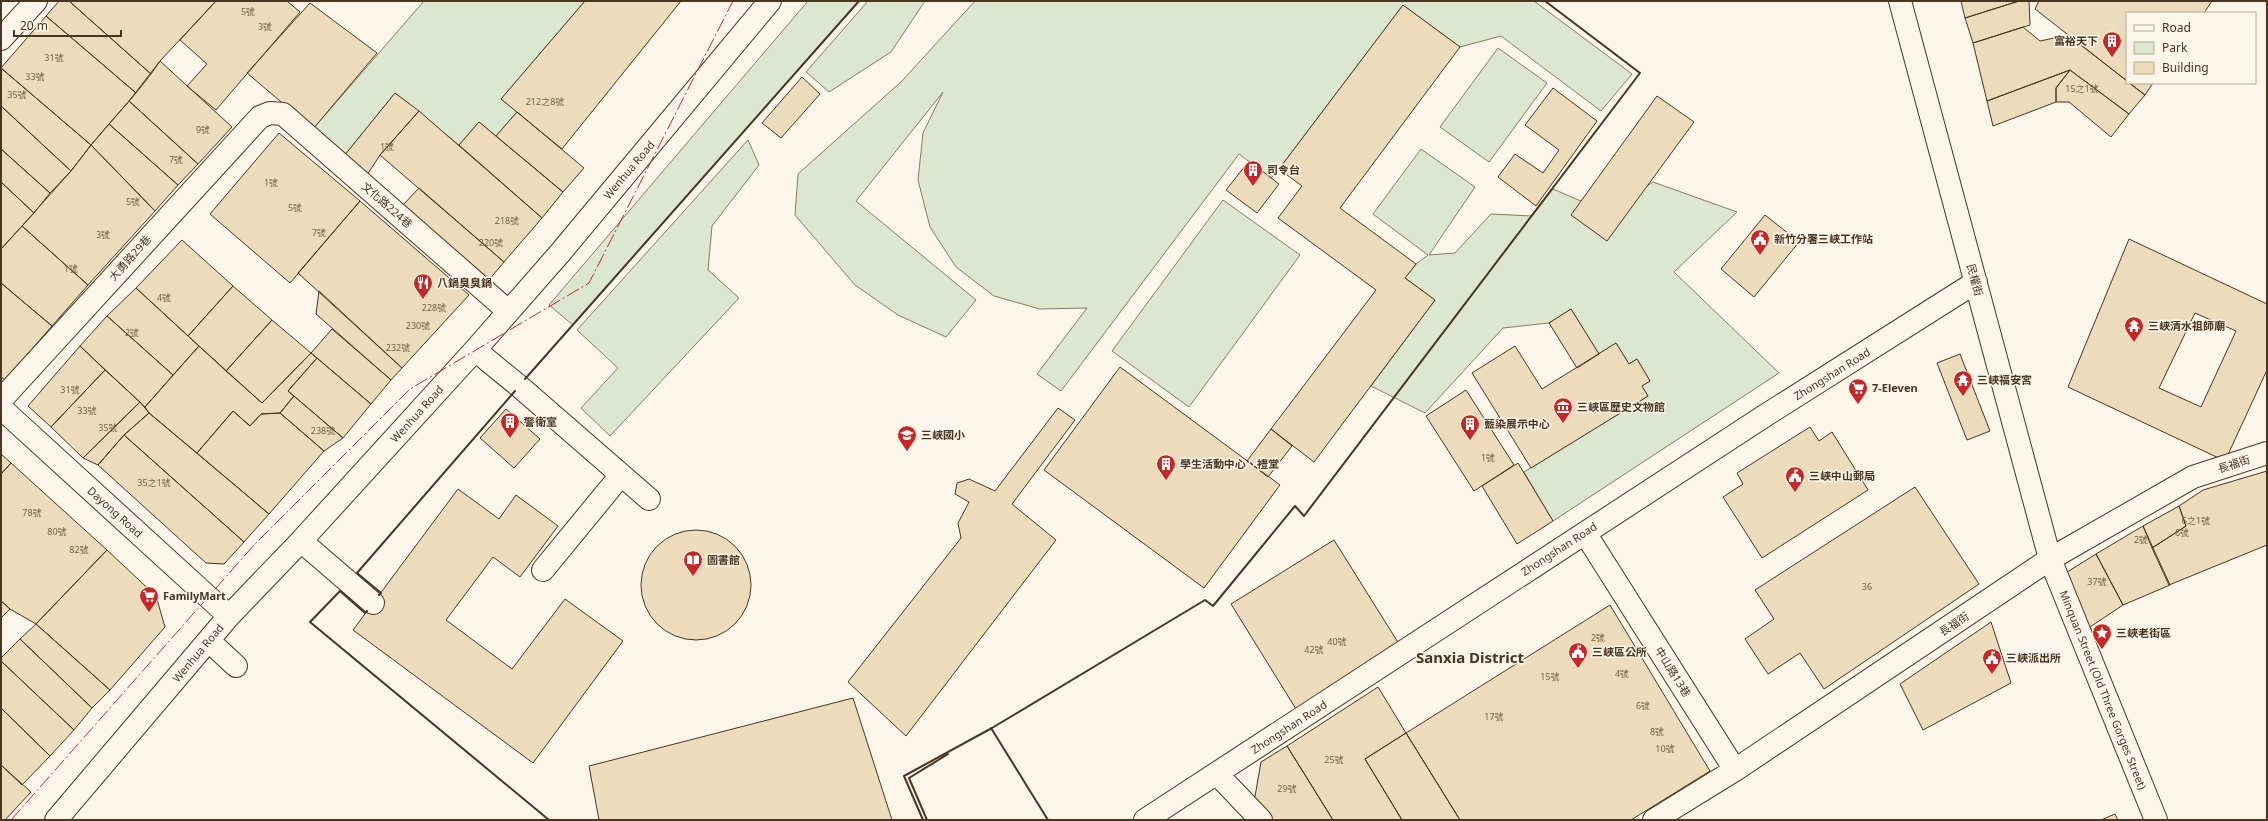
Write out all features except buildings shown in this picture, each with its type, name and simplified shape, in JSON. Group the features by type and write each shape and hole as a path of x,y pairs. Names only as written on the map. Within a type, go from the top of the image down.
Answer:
{"street":[{"path":"1,39 36,1"},
{"name":"Wenhua Road","path":"56,820 229,616 301,541 475,350 560,253 770,1"},
{"name":"民權街","path":"1900,1 2050,559"},
{"name":"文化路224巷","path":"260,117 270,113 283,114 508,311"},
{"name":"大勇路29巷","path":"1,400 260,117"},
{"name":"Zhongshan Road","path":"1145,820 1585,533 1976,282"},
{"path":"475,350 520,386 649,499"},
{"name":"Dayong Road","path":"1,408 229,616"},
{"name":"長福街","path":"1654,820 1735,770 2050,559 2193,477 2267,453"},
{"path":"543,570 621,475"},
{"name":"中山路13巷","path":"1585,533 1735,770"},
{"path":"301,541 373,603"},
{"name":"Minquan Street (Old Three Gorges Street)","path":"2050,559 2156,820"},
{"path":"209,641 236,666"},
{"path":"1217,774 1261,820"}],"green space":[{"path":"424,1 585,1 501,99 517,112 496,136 479,122 459,145 395,93 344,156 313,129"},
{"path":"808,1 859,1 573,325 549,305"},
{"path":"868,1 925,1 891,52 829,92 806,72"},
{"path":"975,1 1534,1 1632,74 1601,111 1501,36 1460,47 1403,5 1271,178 1239,154 1061,391 1037,374 1087,308 1040,309 994,296 956,267 930,227 918,180 923,133 943,92 856,201 976,300 946,337 898,315 855,285 795,215 798,174 902,81"},
{"path":"1498,48 1547,83 1489,162 1440,127"},
{"path":"748,140 759,165 712,226 708,270 739,298 610,436 581,408 618,368 577,330"},
{"path":"1421,149 1475,187 1429,255 1455,253 1491,214 1532,216 1553,189 1611,214 1616,207 1653,182 1737,212 1674,272 1779,373 1553,521 1524,472 1648,396 1642,386 1650,381 1637,359 1629,364 1616,343 1599,354 1571,309 1549,323 1503,328 1425,413 1371,386 1435,300 1405,278 1416,264 1428,255 1373,214"},
{"path":"1223,200 1300,255 1189,407 1112,351"}],"wall":[{"path":"525,379 859,1"},
{"path":"923,820 904,776 992,728 1205,600 1213,606 1295,506 1304,516 1640,73 1545,1"},
{"path":"379,595 381,593 357,573 515,391"},
{"path":"367,611 365,613 340,591 310,622 549,820"},
{"path":"991,728 1048,820"},
{"path":"927,820 909,778 948,754"}],"power":[{"path":"11,820 254,545 410,389 589,283 733,1"}],"place":[{"name":"富裕天下","path":"2112,58"},
{"name":"司令台","path":"1253,187"},
{"name":"新竹分署三峽工作站","path":"1760,256"},
{"name":"八鍋臭臭鍋","path":"423,300"},
{"name":"三峽清水祖師廟","path":"2134,343"},
{"name":"三峽福安宮","path":"1963,397"},
{"name":"7-Eleven","path":"1858,405"},
{"name":"三峽區歷史文物館","path":"1563,424"},
{"name":"警衛室","path":"510,439"},
{"name":"藍染展示中心","path":"1470,441"},
{"name":"三峽國小","path":"907,452"},
{"name":"學生活動中心、禮堂","path":"1166,481"},
{"name":"三峽中山郵局","path":"1795,493"},
{"name":"圖書館","path":"693,577"},
{"name":"FamilyMart","path":"149,613"},
{"name":"三峽老街區","path":"2102,650"},
{"name":"三峽區公所","path":"1578,669"},
{"name":"三峽派出所","path":"1992,675"}],"district":[{"name":"Sanxia District","path":"1470,658"}]}
